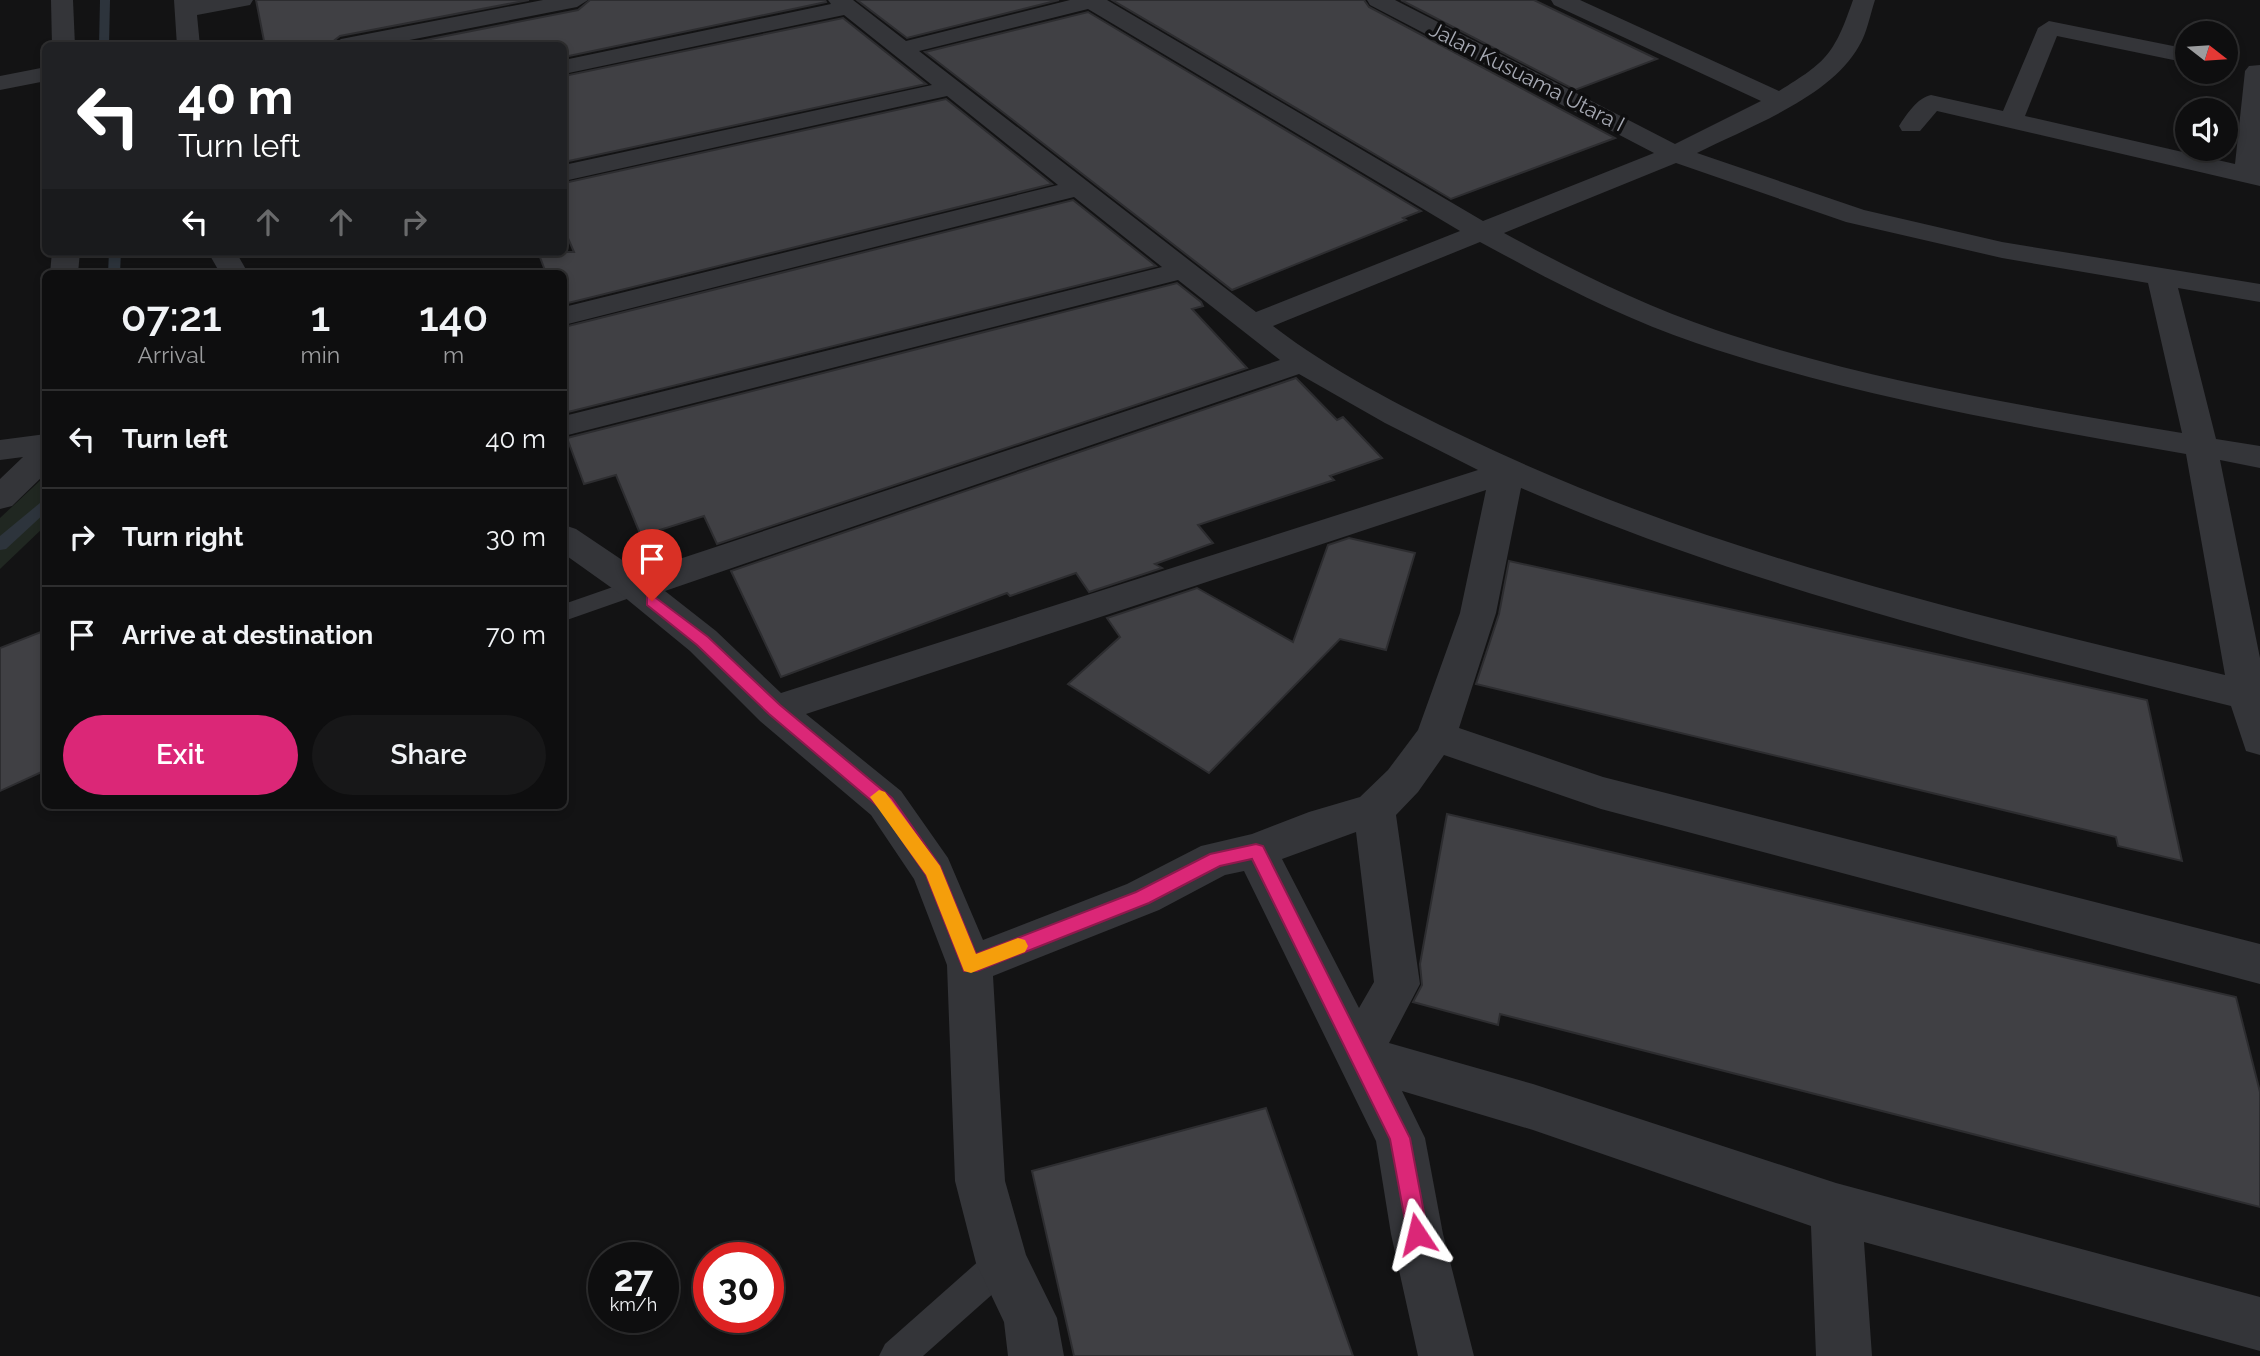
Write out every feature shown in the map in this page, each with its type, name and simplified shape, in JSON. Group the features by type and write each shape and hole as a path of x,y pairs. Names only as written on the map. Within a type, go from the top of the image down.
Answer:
{"street":[{"path":"62,0 64,42"},
{"path":"189,42 185,5 242,0"},
{"path":"362,42 578,0"},
{"path":"901,49 1092,0 1483,234 1626,306 1795,365 2062,422 2260,457"},
{"name":"Jalan Kusuama Utara I","path":"1378,0 1675,154 1856,216 2002,250 2260,293"},
{"path":"1562,0 1780,101"},
{"path":"1252,324 1483,234 1675,154 1780,101 1824,74 1841,57 1850,44 1864,0"},
{"path":"567,66 843,4 1302,363 1377,409 1507,472 1643,527 1854,594 1972,628 2254,697"},
{"path":"2011,121 2049,28 2175,53"},
{"path":"1911,126 1931,102 2253,176 2251,69"},
{"path":"0,83 42,75"},
{"path":"567,172 951,88"},
{"path":"567,315 1078,188"},
{"path":"567,425 1184,270"},
{"path":"2161,277 2201,446 2254,697 2260,740"},
{"path":"636,587 1302,363"},
{"path":"0,450 42,445"},
{"path":"0,498 42,458"},
{"path":"774,710 1507,472"},
{"path":"971,965 1143,897 1216,859 1256,851 1325,824 1374,810 1403,781 1436,736 1478,613 1507,472"},
{"path":"567,539 636,587 703,641 774,710 886,803 933,871 971,965 980,1181 1002,1263 1030,1318 1036,1356"},
{"path":"1436,736 1601,793 2260,964"},
{"path":"1357,1056 1397,985 1374,810"},
{"path":"1256,851 1400,1138 1417,1234 1446,1356"},
{"path":"1357,1056 1533,1107 1836,1209 2260,1324"},
{"path":"1836,1209 1844,1356"}],"lane":[{"path":"567,612 636,587"},
{"path":"897,1356 1002,1263"}],"shaded area":[{"path":"42,479 42,529 0,569 0,518"}],"building":[{"path":"256,0 529,0 340,36 332,42 264,42"},
{"path":"590,0 826,2 567,56 567,42 415,42 578,10"},
{"path":"857,0 1059,0 907,38"},
{"path":"1112,0 1364,0 1369,7 1615,138 1451,199"},
{"path":"1401,0 1534,0 1657,59 1575,90"},
{"path":"1088,12 1421,211 1403,218 1406,220 1232,290 925,52"},
{"path":"843,18 926,84 567,161 567,75"},
{"path":"946,99 1052,184 567,303 567,270 545,270 540,256 567,256 567,252 574,252 567,236 567,182"},
{"path":"1073,200 1156,266 567,412 567,326"},
{"path":"1177,283 1201,302 1203,306 1192,309 1247,368 717,544 704,516 641,536 616,475 584,484 567,438"},
{"path":"1296,378 1337,420 1343,417 1382,458 1330,476 1334,480 1198,525 1213,543 1155,564 1162,568 1089,592 1076,573 1010,596 1007,593 781,677 731,571"},
{"path":"1349,538 1415,553 1386,650 1340,639 1209,773 1068,684 1120,637 1107,618 1197,588 1293,642 1328,545"},
{"path":"1509,561 2147,700 2182,861 2118,846 2116,837 1476,684 1499,614"},
{"path":"42,632 42,772 0,791 0,648"},
{"path":"1447,814 2236,997 2260,1092 2260,1207 1500,1014 1498,1025 1413,1002 1422,985 1420,964"},
{"path":"1266,1108 1353,1356 1074,1356 1032,1171"}],"waterway":[{"path":"104,42 105,0"},
{"path":"114,270 115,256"},
{"path":"0,545 42,507"}],"slow traffic":[{"path":"879,797 886,803 933,871 971,965 1018,946"}],"route":[{"path":"652,601 703,641 774,710 886,803 933,871 971,965 1143,897 1216,859 1256,851 1400,1138 1417,1234"}]}
